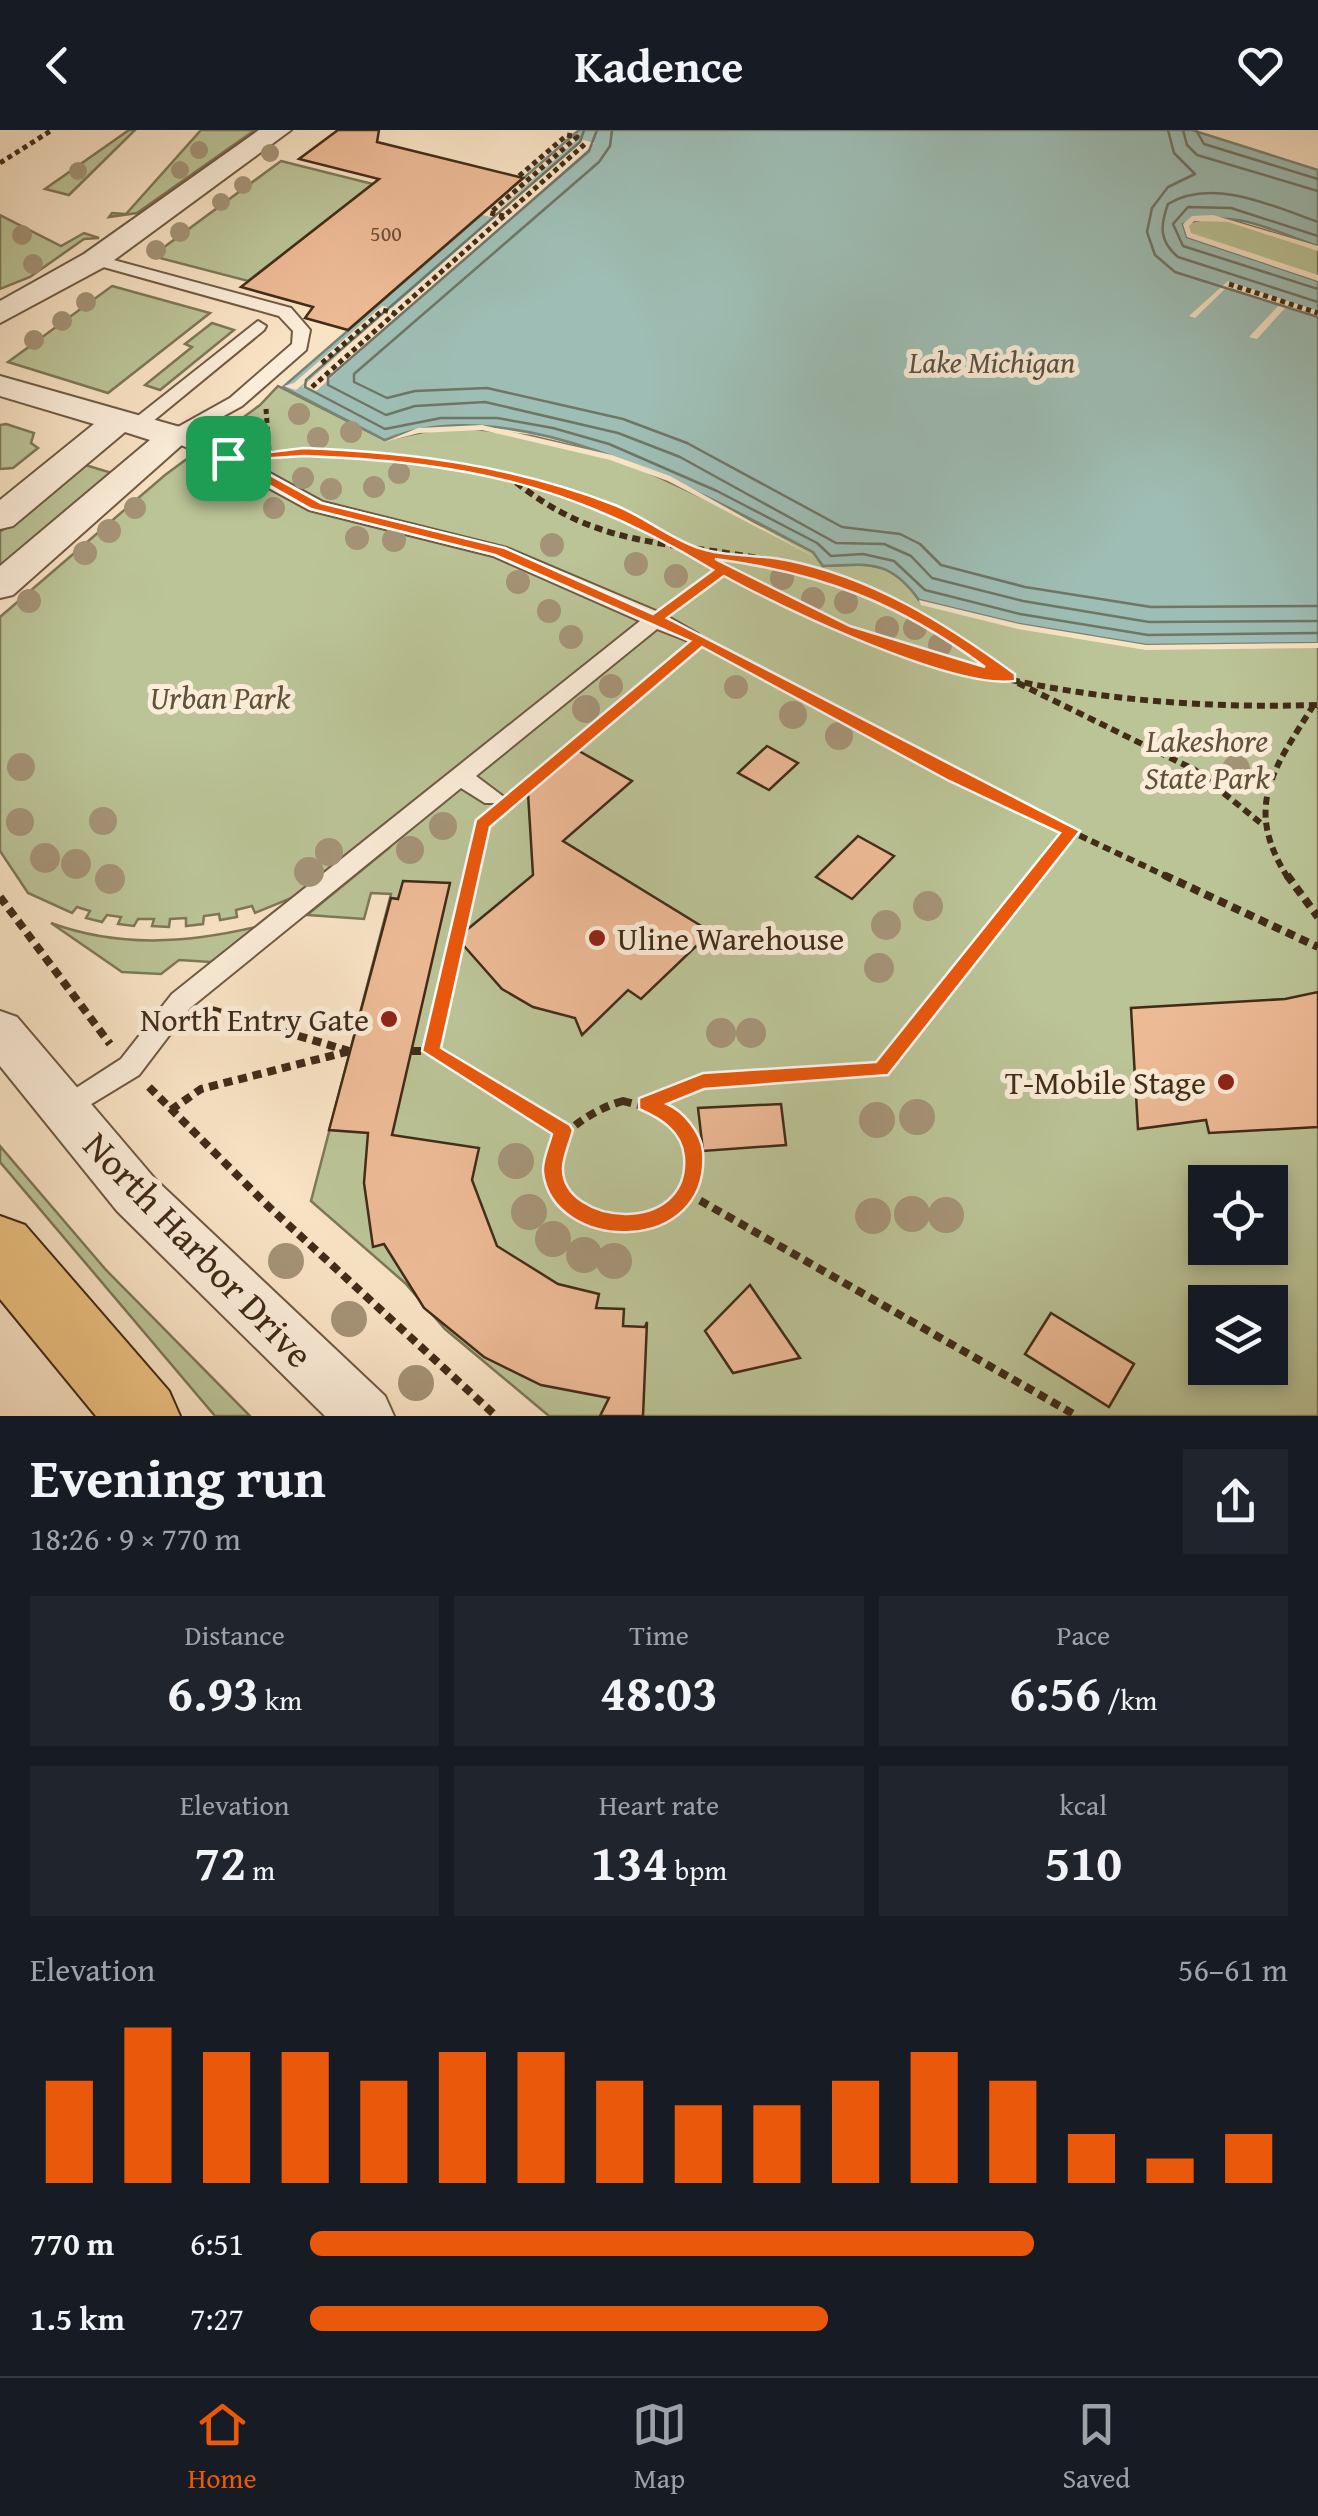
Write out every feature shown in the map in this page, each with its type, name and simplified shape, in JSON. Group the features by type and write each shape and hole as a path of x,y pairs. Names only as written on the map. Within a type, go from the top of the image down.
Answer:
{"highway":[{"path":"0,1247 143,1416"}],"street":[{"path":"0,314 95,260 277,130"},
{"path":"0,386 174,436"},
{"path":"0,518 126,424"},
{"path":"0,586 174,436"},
{"name":"North Harbor Drive","path":"0,1031 136,1195 365,1416"}],"lane":[{"path":"95,260 285,312 302,330 300,346 236,402 174,436"},
{"path":"126,424 258,326"},
{"path":"174,436 228,458 316,506 500,552 694,637"},
{"path":"65,1110 130,1067 180,1001 656,619"},
{"path":"462,778 500,803"}],"path":[{"path":"0,163 52,130"},
{"path":"504,216 490,213 576,137 567,135 518,177"},
{"path":"312,386 586,143"},
{"path":"1228,284 1318,314"},
{"path":"311,372 383,310 395,313"},
{"path":"266,394 269,453"},
{"path":"228,458 269,453 383,455 505,473 612,509 845,630 947,664 1178,707 1316,705"},
{"path":"505,473 543,507 583,527 693,552 787,564 861,587 913,610 1009,678 1195,770 1262,824"},
{"path":"656,619 723,570"},
{"path":"431,1051 482,824 500,803 694,637 955,777 1318,947"},
{"path":"1316,705 1267,782 1261,800 1262,824 1277,862 1318,917"},
{"path":"646,1104 703,1081 881,1069 1071,831"},
{"path":"0,897 130,1067 170,1110 496,1416"},
{"path":"170,1110 200,1089 350,1051 180,1001"},
{"path":"412,1051 431,1051 563,1130"},
{"path":"623,1101 646,1104 667,1112 692,1140 695,1176 688,1193 654,1220 631,1226 586,1217 557,1187 552,1168 563,1130 600,1105 623,1101"},
{"path":"688,1193 1077,1416"}],"green space":[{"path":"129,130 135,130 69,195 45,189"},
{"path":"201,130 255,130 137,213 109,217 112,213 126,214"},
{"path":"281,161 373,184 248,281 152,256"},
{"path":"0,215 61,246 84,233 99,238 84,239 30,277 0,289"},
{"path":"1213,215 1318,246 1318,281 1187,237 1183,224"},
{"path":"112,286 210,313 108,393 8,362"},
{"path":"212,323 234,330 160,390 145,385 192,347 185,344"},
{"path":"278,386 385,440 452,426 531,436 612,455 813,552 823,566 866,565 888,571 919,600 1300,645 1318,643 1318,1416 549,1416 445,1329 405,1283 311,1201 391,894 371,893 364,919 307,915 389,848 419,798 294,897 255,913 252,906 236,910 237,917 220,920 219,914 204,916 203,924 186,926 186,918 170,919 169,927 152,926 154,919 138,919 134,926 118,924 121,917 107,915 102,922 86,918 90,911 77,907 72,913 28,893 0,851 0,617 165,475 260,405"},
{"path":"0,425 34,433 31,443 38,448 13,468 0,469"},
{"path":"82,464 112,473 0,567 0,532"},
{"path":"51,923 102,936 153,940 204,937 256,927 211,962 179,960 161,974 122,972"},
{"path":"0,1146 106,1270 250,1416 215,1416 0,1162"}],"water":[{"name":"Lake Michigan","path":"579,130 1192,130 1318,170 1318,246 1235,220 1219,218 1183,224 1187,237 1318,281 1318,643 1146,645 1019,624 919,600 888,571 866,565 823,566 813,552 768,528 662,476 605,454 547,436 490,426 435,427 385,440 283,387"}],"pier":[{"path":"572,138 578,139 497,211 583,140 595,143 316,391 302,387 346,348 296,390 284,386 294,383 382,306 392,308 494,218 483,215"},
{"path":"1213,215 1318,246 1318,251 1228,222 1194,221 1189,226 1191,233 1318,275 1318,281 1187,237 1183,224 1192,216"},
{"path":"1228,281 1318,311 1318,316 1285,308 1257,339 1249,337 1279,305 1232,288 1225,289 1195,318 1189,316"},
{"path":"482,425 612,455 670,476 820,560 668,481 610,460 482,430 419,433 384,442 418,428"},
{"path":"919,600 1019,624 1146,645 1318,643 1318,648 1146,650 1018,629 921,605"}],"building":[{"path":"338,130 379,130 377,142 523,178 348,330 305,318 313,307 241,287 379,179 299,159"},
{"path":"767,746 798,763 769,790 738,773"},
{"name":"Uline Warehouse","path":"579,751 632,781 563,841 711,932 641,999 628,990 582,1035 575,1018 533,1007 502,989 457,938 533,875 528,793"},
{"path":"858,836 894,856 852,899 816,877"},
{"path":"403,881 450,883 392,1135 479,1148 472,1180 497,1246 558,1284 599,1294 596,1308 624,1309 623,1326 645,1327 647,1322 643,1416 600,1416 609,1398 541,1385 484,1357 424,1308 384,1244 373,1247 364,1183 368,1133 329,1130 391,898 398,899"},
{"name":"T-Mobile Stage","path":"1318,992 1318,1127 1209,1133 1206,1120 1138,1129 1131,1008 1285,999"},
{"path":"781,1104 786,1145 703,1151 698,1108"},
{"path":"750,1285 800,1358 733,1373 705,1331"},
{"path":"1051,1313 1134,1364 1109,1407 1025,1354"}],"place":[{"name":"Uline Warehouse","path":"597,938"},
{"name":"North Entry Gate","path":"389,1019"},
{"name":"T-Mobile Stage","path":"1226,1082"}],"route":[{"path":"228,458 262,480 316,506 500,552 700,640 482,824 431,1051 563,1130 552,1168 557,1187 569,1204 586,1217 631,1226 654,1220 673,1209 688,1193 695,1176 692,1140 682,1124 667,1112 646,1104 703,1081 881,1069 1071,831 955,777 700,640 656,619 723,570 693,552 753,558 787,564 888,598 978,652 1009,678 947,664 845,630 772,597 723,570 669,537 637,520 590,500 496,470 383,455 304,452 228,458"}],"park label":[{"name":"Urban Park","path":"220,697"},
{"name":"Lakeshore State Park","path":"1207,758"}]}
